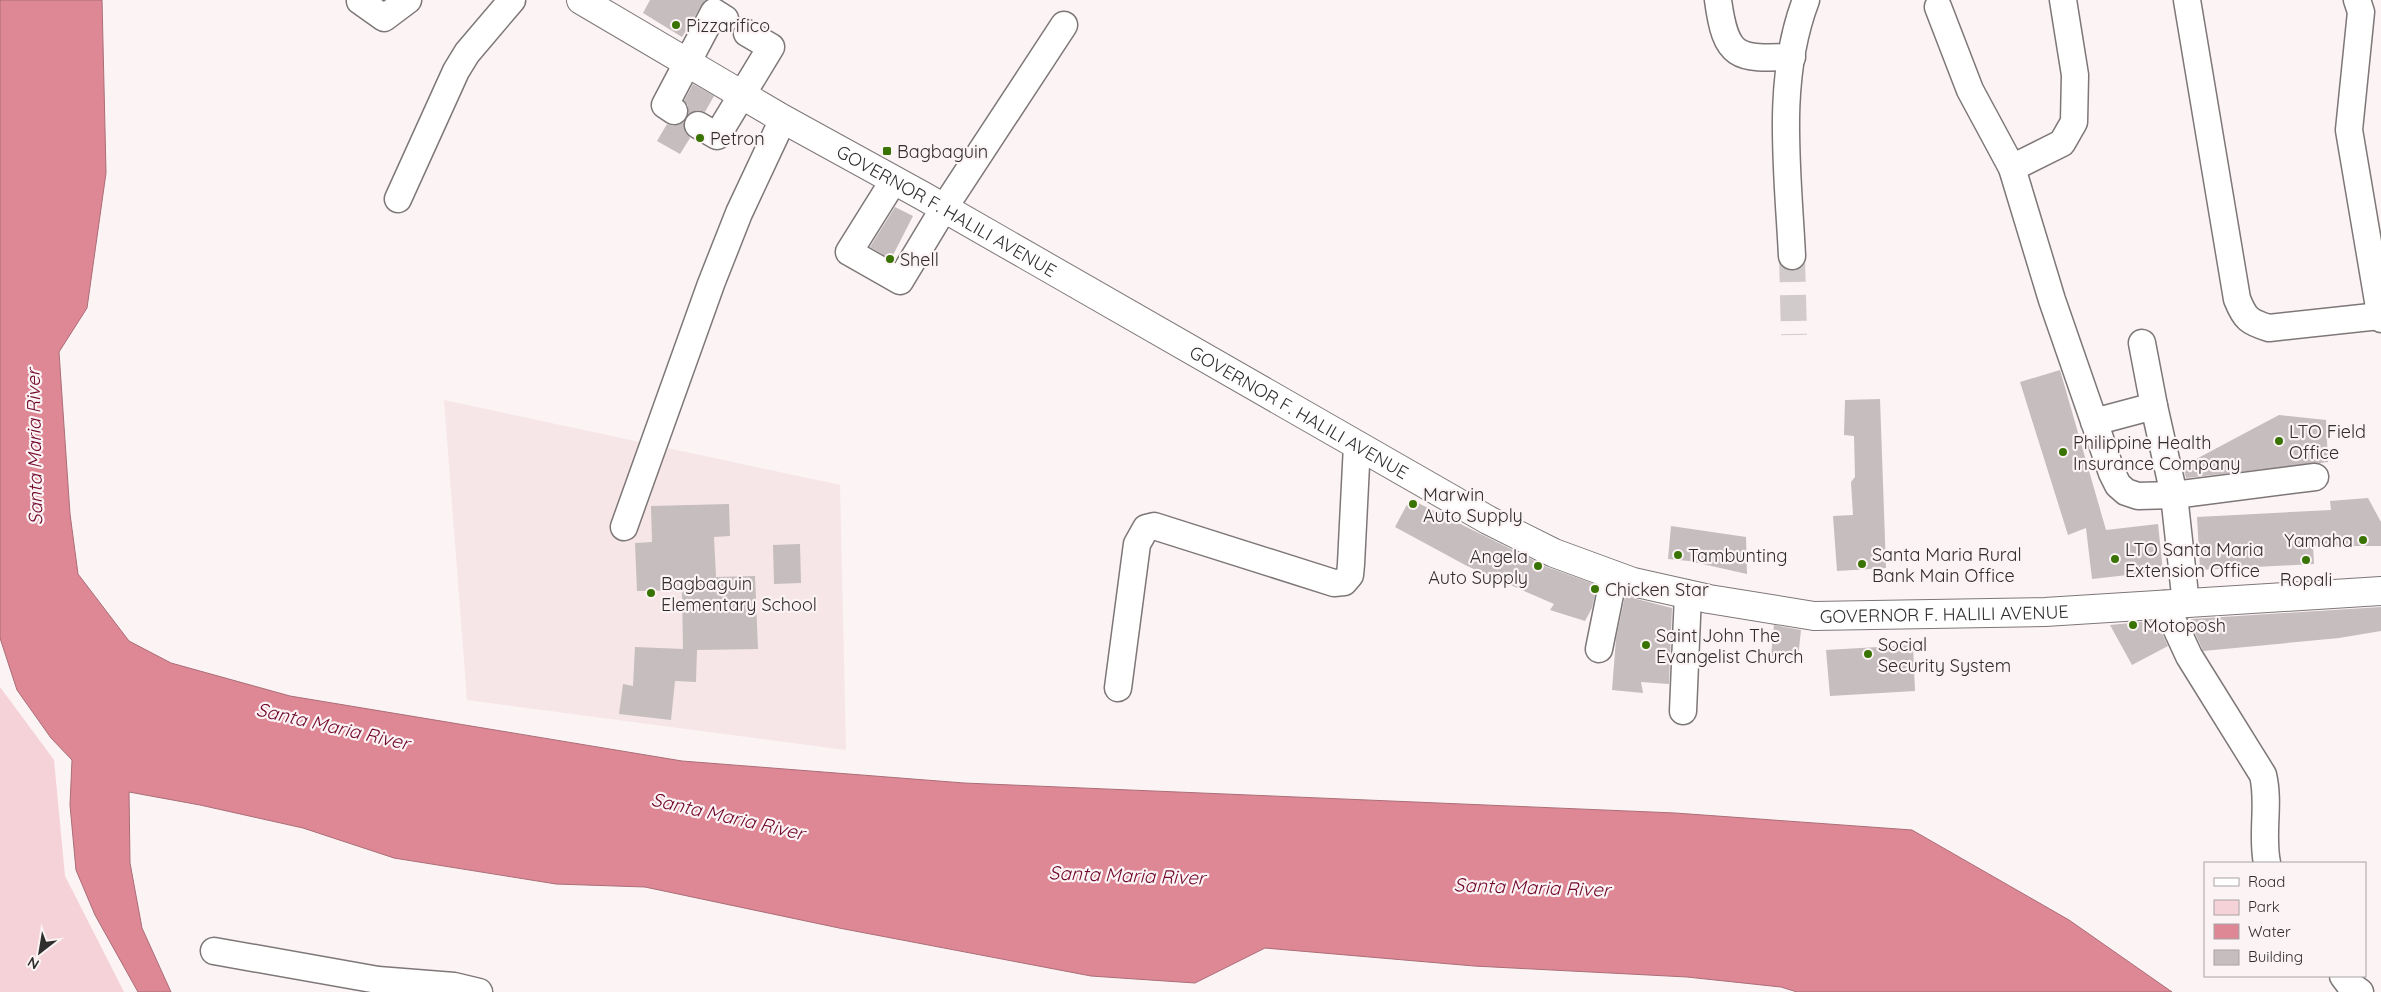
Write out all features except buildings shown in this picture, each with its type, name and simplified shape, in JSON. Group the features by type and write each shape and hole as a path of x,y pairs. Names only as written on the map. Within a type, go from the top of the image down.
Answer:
{"main road":[{"name":"GOVERNOR F. HALILI AVENUE","path":"581,0 741,95 944,208 1488,520 1554,553 1633,582 1688,594 1814,616 2045,612 2381,591"}],"street":[{"path":"360,1 384,18 408,0"},
{"path":"398,199 456,70 467,53 512,0"},
{"path":"1718,0 1729,43 1734,50 1742,56 1792,57"},
{"path":"1792,256 1786,100 1798,22 1806,0"},
{"path":"2012,168 2062,142 2074,122 2075,75 2063,0"},
{"path":"2187,0 2237,299 2242,313 2252,323 2269,328 2381,317 2349,130 2361,12 2357,0"},
{"path":"1938,7 1970,90 2012,168 2052,300 2118,485 2126,492 2138,496 2174,495 2315,477"},
{"path":"674,111 665,105 687,62 720,10"},
{"path":"894,180 849,252 900,281 944,208 1064,26"},
{"path":"698,124 717,136 771,47 747,33"},
{"path":"624,527 711,284 739,213 783,119"},
{"path":"2142,343 2174,495 2176,604 2189,656 2263,775 2267,792 2264,850 2267,862"},
{"path":"2094,422 2154,406"},
{"path":"1118,688 1137,544 1146,528 1154,526 1334,583 1344,582 1350,575 1357,445"},
{"path":"1599,649 1614,575"},
{"path":"1683,711 1688,594"},
{"path":"214,951 378,980 454,986 479,992"},
{"path":"2344,977 2349,984 2360,992"}],"shaded area":[{"name":"Bagbaguin Elementary School","path":"444,400 840,485 846,750 467,700"}],"green space":[{"path":"0,687 54,760 65,876 124,992 0,992"}],"water":[{"name":"Santa Maria River","path":"0,0 102,0 106,173 87,308 59,352 70,514 78,574 129,641 171,663 290,696 682,761 964,783 1675,813 1912,830 2069,920 2172,992 1797,992 1781,987 1687,977 1474,966 1265,948 1195,983 1091,976 839,928 645,887 556,884 394,858 303,828 200,805 129,792 130,863 142,928 171,992 138,992 95,915 76,870 70,805 72,760 51,738 17,690 0,638"}],"tunnel":[{"path":"1792,256 1794,335"}],"place":[{"name":"Pizzarifico","path":"676,25"},
{"name":"Petron","path":"700,138"},
{"name":"Bagbaguin","path":"887,151"},
{"name":"Shell","path":"890,259"},
{"name":"LTO Field Office","path":"2279,441"},
{"name":"Philippine Health Insurance Company","path":"2063,452"},
{"name":"Marwin Auto Supply","path":"1413,504"},
{"name":"Yamaha","path":"2363,540"},
{"name":"Tambunting","path":"1678,555"},
{"name":"LTO Santa Maria Extension Office","path":"2115,559"},
{"name":"Ropali","path":"2306,560"},
{"name":"Santa Maria Rural Bank Main Office","path":"1862,564"},
{"name":"Angela Auto Supply","path":"1538,566"},
{"name":"Chicken Star","path":"1595,589"},
{"name":"Bagbaguin Elementary School","path":"651,593"},
{"name":"Motoposh","path":"2133,625"},
{"name":"Saint John The Evangelist Church","path":"1646,645"},
{"name":"Social Security System","path":"1868,654"}]}
